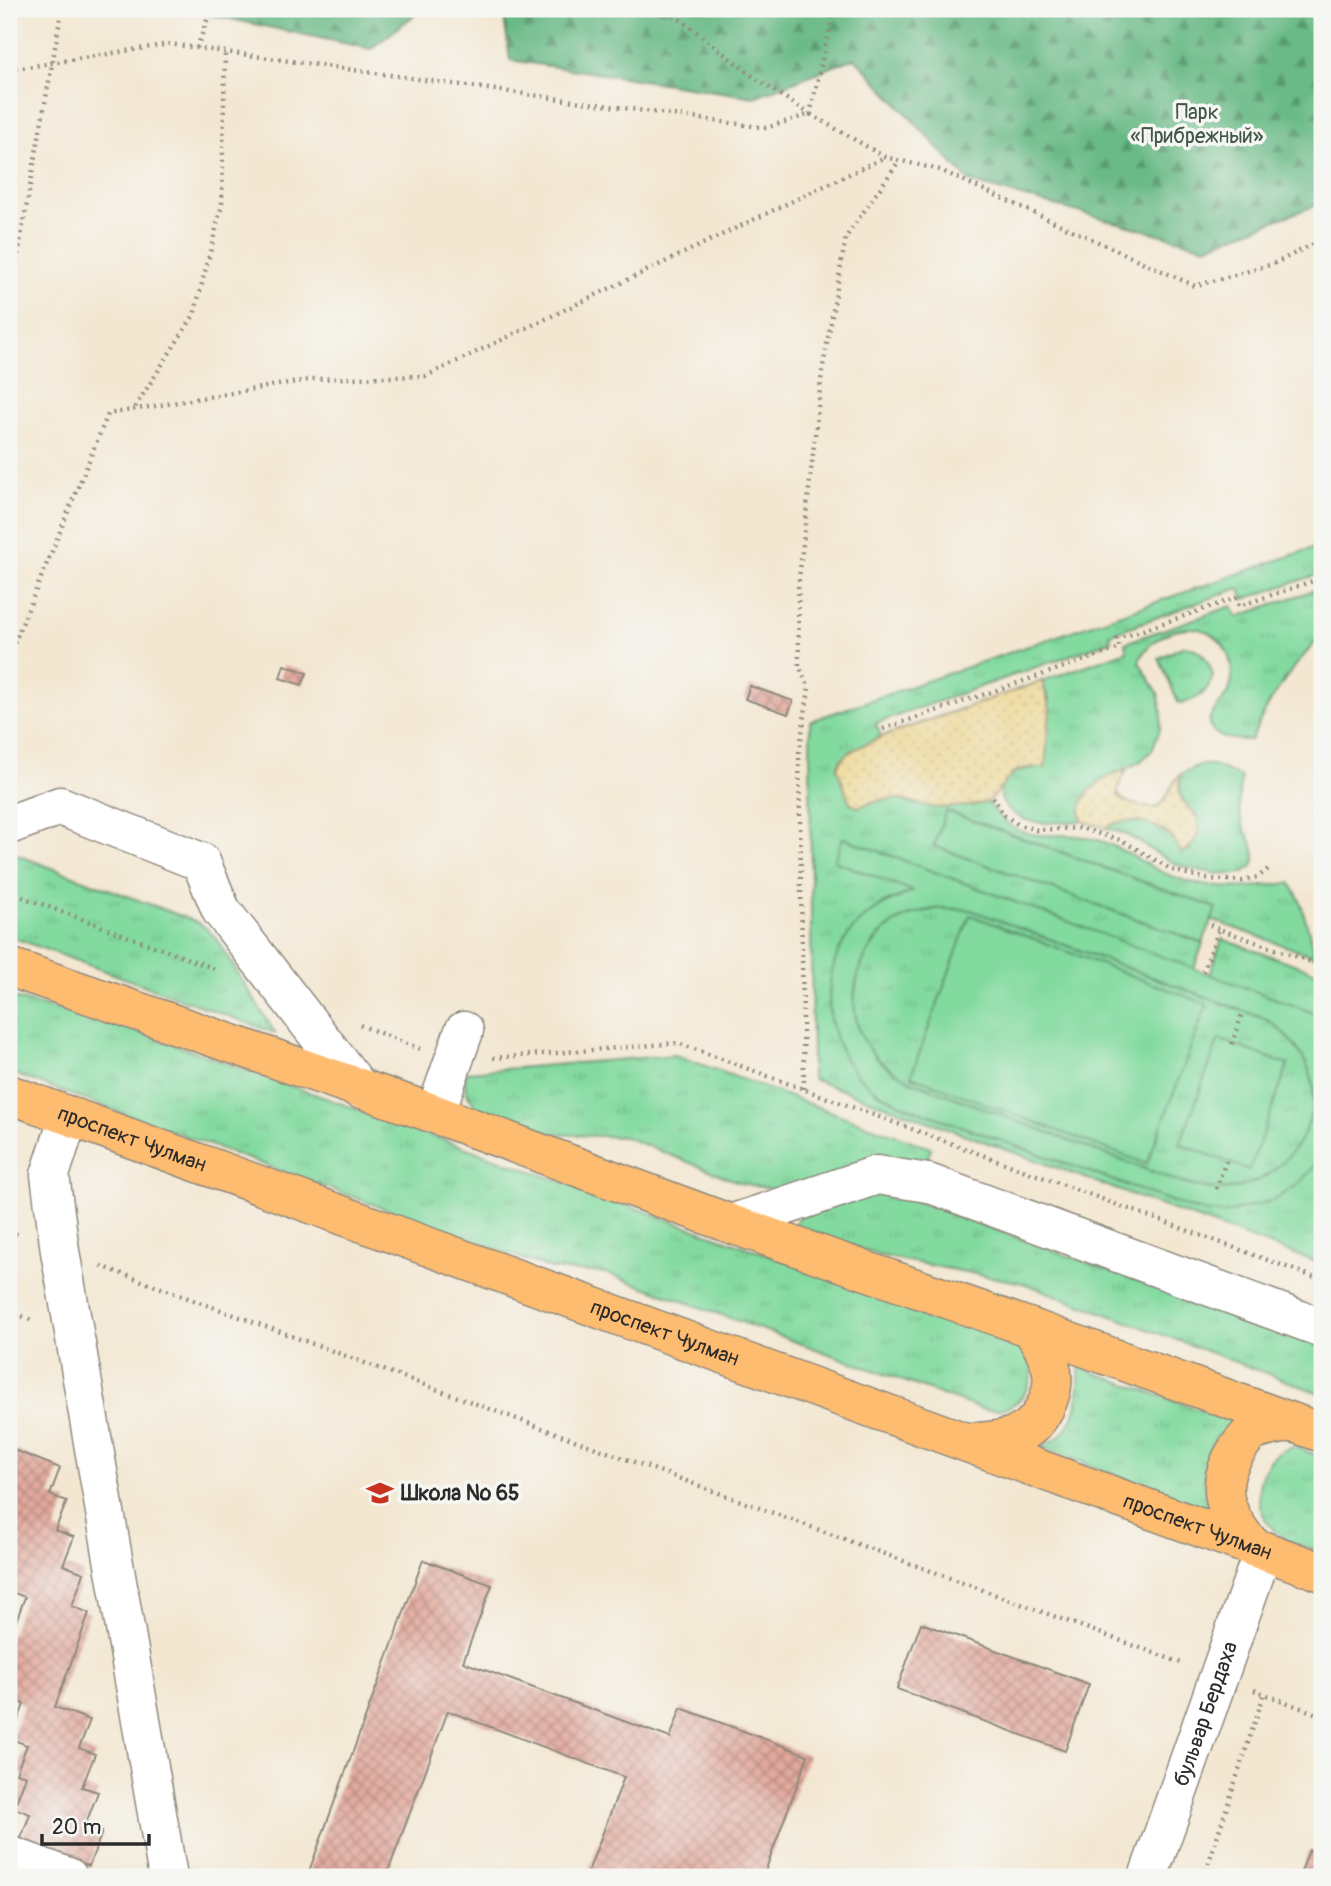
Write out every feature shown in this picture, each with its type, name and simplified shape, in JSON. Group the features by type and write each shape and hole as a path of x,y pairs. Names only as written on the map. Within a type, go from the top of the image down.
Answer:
{"main road":[{"path":"9,967 435,1114 731,1224 1031,1328 1307,1428"},
{"name":"проспект Чулман","path":"9,1094 1322,1572"},
{"path":"962,1442 993,1442 1024,1432 1043,1411 1052,1394 1052,1372 1046,1352 1031,1328"},
{"path":"1258,1549 1229,1516 1224,1496 1224,1476 1229,1461 1254,1431 1307,1428"}],"street":[{"path":"9,825 60,806 201,863 221,910 359,1089"},
{"path":"435,1114 458,1046"},
{"path":"69,1116 50,1175 168,1877"},
{"path":"731,1224 877,1175 928,1183 1322,1328"},
{"name":"бульвар Бердаха","path":"1148,1877 1258,1549"},
{"path":"9,1855 68,1877"}],"path":[{"path":"9,303 62,9"},
{"path":"197,48 211,9"},
{"path":"661,9 681,20 759,81 885,157 940,170 1195,286 1273,264 1322,240"},
{"path":"810,114 834,9"},
{"path":"9,70 169,44 766,128 810,114"},
{"path":"134,408 194,315 222,205 225,52"},
{"path":"9,656 108,414 313,379 426,376 885,157"},
{"path":"804,1090 799,753 809,688 799,666 797,588 822,372 846,237 899,161"},
{"path":"883,729 1120,648 1117,639 1210,607 1237,598 1239,606 1322,578"},
{"path":"993,797 1004,815 1019,825 1037,830 1080,828 1123,841 1172,870 1207,879 1243,881 1258,877 1271,867"},
{"path":"9,892 227,973"},
{"path":"1210,925 1320,965"},
{"path":"1203,972 1219,929"},
{"path":"1232,1044 1243,1011"},
{"path":"352,1022 458,1046 678,1043 1322,1280"},
{"path":"1216,1189 1226,1161"},
{"path":"9,1231 1322,1716"},
{"path":"1204,1877 1264,1694"}],"green space":[{"path":"183,9 422,9 371,49"},
{"name":"Парк «Прибрежный»","path":"503,9 1322,9 1322,203 1205,247 970,182 855,58 754,97 510,60"},
{"path":"1322,545 1322,573 1244,599 1239,588 1110,634 1111,641 876,723 881,737 849,752 857,807 884,799 898,799 912,804 970,806 988,802 1001,818 1025,833 1080,836 1097,840 1164,873 1189,882 1232,888 1290,883 1300,900 1316,957 1212,920 1215,908 947,811 934,846 1203,943 1194,969 843,838 835,861 914,891 884,903 859,922 843,944 833,969 829,993 830,1020 875,1091 905,1106 1193,1209 1314,1167 1322,1150 1322,1264 812,1079 810,721"},
{"path":"1320,588 1317,603 1322,636 1281,684 1251,740 1220,736 1211,728 1209,722 1231,685 1232,670 1223,645 1215,636 1204,631 1178,629 1152,643 1139,662 1158,693 1162,712 1160,729 1152,750 1140,762 1113,774 1080,810 1082,821 1030,821 1011,811 1003,803 1002,785 1008,778 1030,768 1045,768 1049,700 1042,681 1127,651 1125,643 1232,606 1237,617"},
{"path":"1184,646 1203,655 1213,676 1202,694 1181,704 1159,658"},
{"path":"1199,765 1214,765 1241,777 1240,814 1255,852 1253,865 1246,871 1223,874 1179,865 1127,835 1106,828 1129,821 1147,824 1163,830 1182,853 1190,849 1197,816 1182,798 1180,781 1181,774"},
{"path":"946,811 1216,908 1203,943 934,846"},
{"path":"843,838 1322,1016 1322,1150 1314,1167 1297,1185 1274,1200 1223,1214 1193,1209 905,1106 876,1091 852,1069 834,1033 829,992 832,972 848,935 862,920 913,891 834,861","holes":["940,908 971,910 1268,1020 1295,1046 1312,1079 1314,1098 1311,1116 1304,1134 1293,1150 1280,1165 1248,1185 1230,1189 1200,1187 1182,1183 911,1081 887,1067 864,1041 854,1005 860,967 869,950 880,935 905,917"]},
{"path":"9,852 197,922 206,928 215,937 275,1033 9,936"},
{"path":"940,908 971,910 1268,1020 1295,1046 1312,1079 1314,1098 1304,1134 1280,1165 1265,1177 1248,1185 1212,1189 1182,1183 910,1081 892,1070 875,1056 864,1041 857,1023 854,1005 861,967 869,950 895,923 917,913","holes":["1288,1065 1249,1169 1180,1144"]},
{"path":"970,915 1207,1004 1147,1164 911,1076"},
{"path":"1222,939 1322,974 1322,1016 1210,975"},
{"path":"9,997 122,1026 1017,1343 1031,1361 1030,1382 1019,1400 1010,1406 981,1409 606,1273 551,1269 9,1072"},
{"path":"1219,1039 1288,1065 1249,1170 1180,1144"},
{"path":"675,1055 931,1148 927,1160 920,1168 788,1189 770,1189 741,1183 625,1137 550,1134 476,1107 467,1093 464,1079 467,1072"},
{"path":"870,1192 899,1195 1322,1347 1322,1394 1023,1283 877,1255 795,1225 798,1217"},
{"path":"1079,1367 1236,1423 1216,1437 1207,1457 1205,1493 1209,1510 1039,1446 1052,1441 1069,1426 1077,1404"},
{"path":"1295,1447 1322,1457 1322,1553 1281,1537 1266,1521 1260,1505 1260,1483 1268,1463 1284,1450"}],"sand":[{"path":"1042,681 1050,709 1045,768 1032,767 1016,771 988,802 970,806 936,808 898,799 884,799 857,807 850,803 837,768 841,759 849,752 881,737"},
{"path":"1127,769 1119,786 1119,795 1132,804 1154,808 1163,802 1181,774 1181,797 1195,814 1199,825 1194,841 1182,853 1163,830 1147,824 1129,821 1106,828 1082,821 1081,811 1087,794 1100,782"}],"building":[{"path":"284,665 307,673 302,685 280,678"},
{"path":"750,686 793,701 788,714 745,699"},
{"path":"9,1448 60,1468 50,1495 67,1501 55,1530 74,1537 63,1565 84,1573 72,1606 89,1613 55,1707 90,1720 79,1748 95,1754 82,1787 98,1792 85,1826 102,1832 89,1866 20,1841 30,1814 14,1808 26,1776 16,1773 27,1745 11,1739 24,1704 9,1698 9,1640 25,1597 9,1591"},
{"path":"423,1560 492,1585 463,1662 670,1738 681,1708 808,1755 763,1877 651,1877 639,1873 638,1877 586,1877 624,1777 448,1711 386,1877 307,1877"},
{"path":"921,1623 1089,1684 1065,1751 897,1689"},
{"path":"1309,1850 1322,1855 1322,1877 1299,1877"}],"place":[{"name":"Школа № 65","path":"380,1493"}]}
